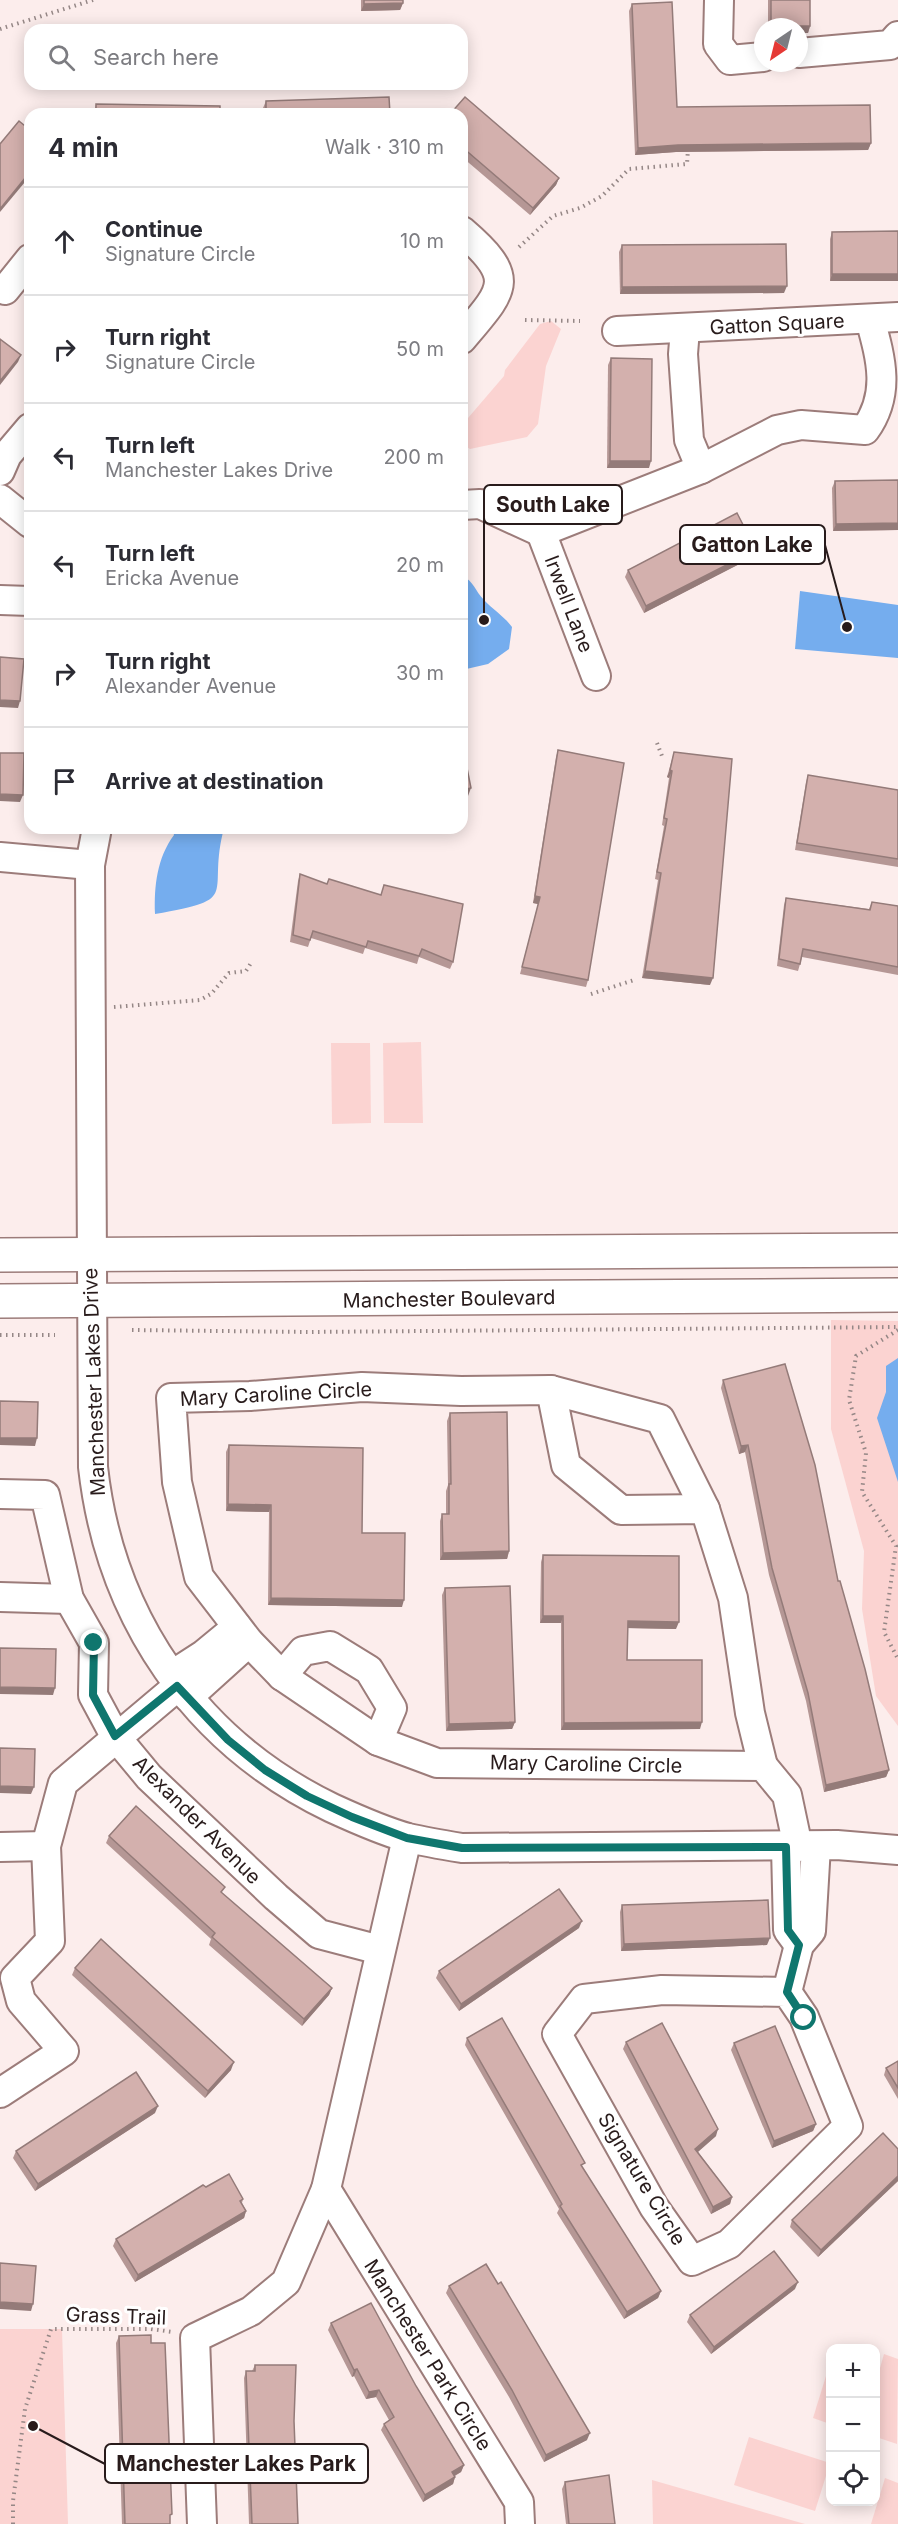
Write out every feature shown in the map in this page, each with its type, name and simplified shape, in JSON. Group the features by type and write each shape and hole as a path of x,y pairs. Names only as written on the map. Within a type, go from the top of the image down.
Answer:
{"main road":[{"path":"0,1255 898,1250"},
{"name":"Manchester Boulevard","path":"0,1301 898,1295"}],"street":[{"path":"719,0 718,44 730,60 754,58"},
{"path":"808,52 890,45 898,36"},
{"path":"468,236 484,250 498,271 500,288 489,307 468,332"},
{"path":"5,290 24,266"},
{"name":"Gatton Square","path":"617,331 898,317"},
{"name":"Gatton Square","path":"541,532 701,469 777,430 801,425 865,430 877,414 883,387 878,348 870,319"},
{"name":"Gatton Square","path":"685,329 683,354 689,440 701,469"},
{"path":"0,471 7,455 24,435"},
{"path":"0,499 24,518"},
{"path":"468,505 480,504 541,532"},
{"name":"Irwell Lane","path":"541,532 597,676"},
{"path":"0,600 24,601"},
{"name":"Manchester Lakes Drive","path":"96,834 90,866 90,1301 93,1467 96,1501 105,1540 130,1609 148,1642 179,1686 228,1740 265,1770 334,1809 407,1838 462,1848 800,1847 898,1850"},
{"path":"1,859 90,866"},
{"name":"Mary Caroline Circle","path":"763,1766 437,1762 378,1741 282,1676 243,1634 199,1577 177,1482 171,1398 250,1396 362,1387 461,1391 551,1390 660,1419 705,1509 733,1598 750,1713 763,1766 788,1795 800,1847"},
{"path":"551,1390 566,1465 621,1510 705,1509"},
{"name":"Alexander Avenue","path":"0,1494 45,1495 69,1599 94,1643 93,1695 115,1736 149,1777 276,1897 319,1934 380,1950"},
{"path":"0,1597 69,1599"},
{"path":"0,2093 64,2051 21,2001 15,1978 50,1941 46,1846 63,1783 115,1736 243,1634"},
{"path":"282,1676 303,1651 330,1646 369,1670 392,1708 378,1741"},
{"path":"202,2524 195,2337 251,2311 286,2282 326,2188 407,1838"},
{"path":"0,1847 46,1846"},
{"path":"787,1992 799,1945 811,1931 800,1847"},
{"name":"Signature Circle","path":"662,1990 787,1992 804,2018 848,2126 729,2244 692,2261 654,2207 557,2034 584,1999 662,1990"},
{"name":"Manchester Park Circle","path":"326,2188 519,2502 520,2524"}],"path":[{"path":"0,29 93,0"},
{"path":"519,247 553,216 580,208 602,196 628,169 687,164 688,141"},
{"path":"525,320 580,321"},
{"path":"657,743 662,756"},
{"path":"112,1007 200,1000 211,993 229,973 246,971 251,963"},
{"path":"591,994 634,980"},
{"path":"126,1329 308,1332 898,1329"},
{"path":"898,1329 856,1356 849,1400 866,1453 861,1492 896,1546 884,1632 898,1659"},
{"path":"0,1335 55,1335"},
{"name":"Grass Trail","path":"13,2524 12,2501 25,2409 51,2329 151,2329 180,2333"}],"shaded area":[{"path":"551,321 561,329 546,366 538,424 527,437 470,449 468,448 468,418 504,376 505,370 540,324"},
{"path":"421,1042 423,1123 384,1123 383,1043"},
{"path":"331,1043 370,1043 371,1123 332,1124"},
{"path":"831,1320 898,1321 898,1726 876,1696 862,1609 864,1551 831,1429"},
{"path":"0,2329 62,2329 68,2524 0,2524"},
{"path":"884,2354 898,2359 897,2444 880,2438 880,2368"},
{"path":"826,2376 826,2423 813,2418"},
{"path":"749,2437 826,2462 826,2476 815,2511 734,2485"},
{"path":"885,2478 898,2483 898,2524 871,2524 876,2506 880,2506 880,2494"},
{"path":"652,2480 805,2524 653,2524"}],"water":[{"path":"468,580 484,600 512,627 509,649 488,664 468,669"},
{"path":"800,591 898,605 898,658 795,649"},
{"path":"223,834 216,891 211,898 201,904 155,914 155,893 160,863 174,835"},
{"path":"898,1358 898,1482 877,1418 886,1392 886,1366"}],"building":[{"path":"364,0 403,0 403,3 364,4"},
{"path":"771,0 810,0 810,26 808,26 808,18 771,18"},
{"path":"672,2 677,107 870,105 871,143 678,145 638,148 632,4"},
{"path":"389,97 390,108 266,108 266,101"},
{"path":"465,97 559,178 533,208 468,152 468,108 455,108"},
{"path":"96,104 220,106 220,108 96,108"},
{"path":"19,121 24,125 24,179 0,209 0,144"},
{"path":"898,231 898,274 832,274 832,232"},
{"path":"786,244 787,286 622,287 622,245"},
{"path":"0,339 21,355 0,381"},
{"path":"611,358 652,359 651,461 610,461"},
{"path":"898,480 898,523 836,524 835,481"},
{"path":"737,513 756,550 646,606 628,570"},
{"path":"0,657 24,659 20,701 0,700"},
{"path":"558,750 624,763 588,980 522,967 540,897 535,896"},
{"path":"674,752 732,759 713,978 645,971 661,873 657,872 667,819 664,818"},
{"path":"0,753 24,753 23,795 0,794"},
{"path":"468,773 471,788 468,789"},
{"path":"808,775 898,790 898,859 797,843"},
{"path":"300,874 327,884 329,879 381,895 384,885 463,904 453,962 422,949 419,956 368,941 366,947 313,931 310,940 293,935"},
{"path":"786,898 870,910 872,902 898,906 898,967 803,949 800,964 779,959"},
{"path":"785,1364 815,1465 838,1581 840,1581 865,1669 889,1770 826,1785 808,1693 772,1568 748,1445 741,1446 723,1380"},
{"path":"0,1401 38,1402 37,1438 0,1438"},
{"path":"507,1412 509,1551 443,1553 442,1514 449,1514 449,1484 451,1484 450,1413"},
{"path":"229,1445 363,1448 362,1533 405,1533 404,1600 271,1598 271,1505 228,1504"},
{"path":"543,1555 679,1556 679,1622 628,1621 627,1660 702,1660 702,1722 564,1723 563,1616 543,1616"},
{"path":"510,1586 515,1722 449,1724 445,1588"},
{"path":"0,1648 56,1649 55,1688 0,1687"},
{"path":"0,1748 35,1749 34,1787 0,1786"},
{"path":"136,1806 225,1887 221,1892 332,1988 304,2019 212,1937 215,1933 109,1836"},
{"path":"559,1889 582,1921 461,2004 439,1971"},
{"path":"768,1900 770,1938 624,1944 622,1905"},
{"path":"101,1939 234,2062 208,2091 75,1968"},
{"path":"502,2018 585,2163 581,2165 661,2291 627,2312 560,2206 562,2204 467,2038"},
{"path":"662,2023 718,2129 695,2149 732,2197 713,2207 626,2042"},
{"path":"775,2026 816,2124 774,2141 734,2043"},
{"path":"898,2061 898,2088 886,2068"},
{"path":"136,2072 158,2106 38,2184 16,2151"},
{"path":"883,2133 898,2149 898,2176 821,2250 792,2220"},
{"path":"229,2174 243,2199 240,2201 246,2211 138,2275 116,2239 203,2185 206,2187"},
{"path":"774,2251 798,2282 714,2347 690,2315"},
{"path":"0,2263 36,2266 33,2304 0,2302"},
{"path":"486,2264 498,2284 501,2282 590,2433 546,2455 512,2390 449,2286"},
{"path":"371,2303 416,2386 464,2465 452,2472 455,2477 425,2495 384,2424 394,2417 379,2390 369,2392 357,2369 354,2370 331,2323"},
{"path":"151,2335 151,2343 165,2343 172,2514 170,2524 125,2524 119,2336"},
{"path":"255,2365 296,2365 294,2421 298,2524 252,2524 246,2371 255,2371"},
{"path":"609,2475 615,2524 569,2524 565,2482"}],"place":[{"name":"South Lake","path":"484,620"},
{"name":"Gatton Lake","path":"847,627"},
{"name":"Manchester Lakes Park","path":"33,2426"}],"route":[{"path":"94,1643 93,1695 115,1736 177,1686 228,1740 265,1770 307,1796 352,1817 407,1838 462,1848 786,1847 788,1930 799,1945 787,1992 804,2018"}]}
